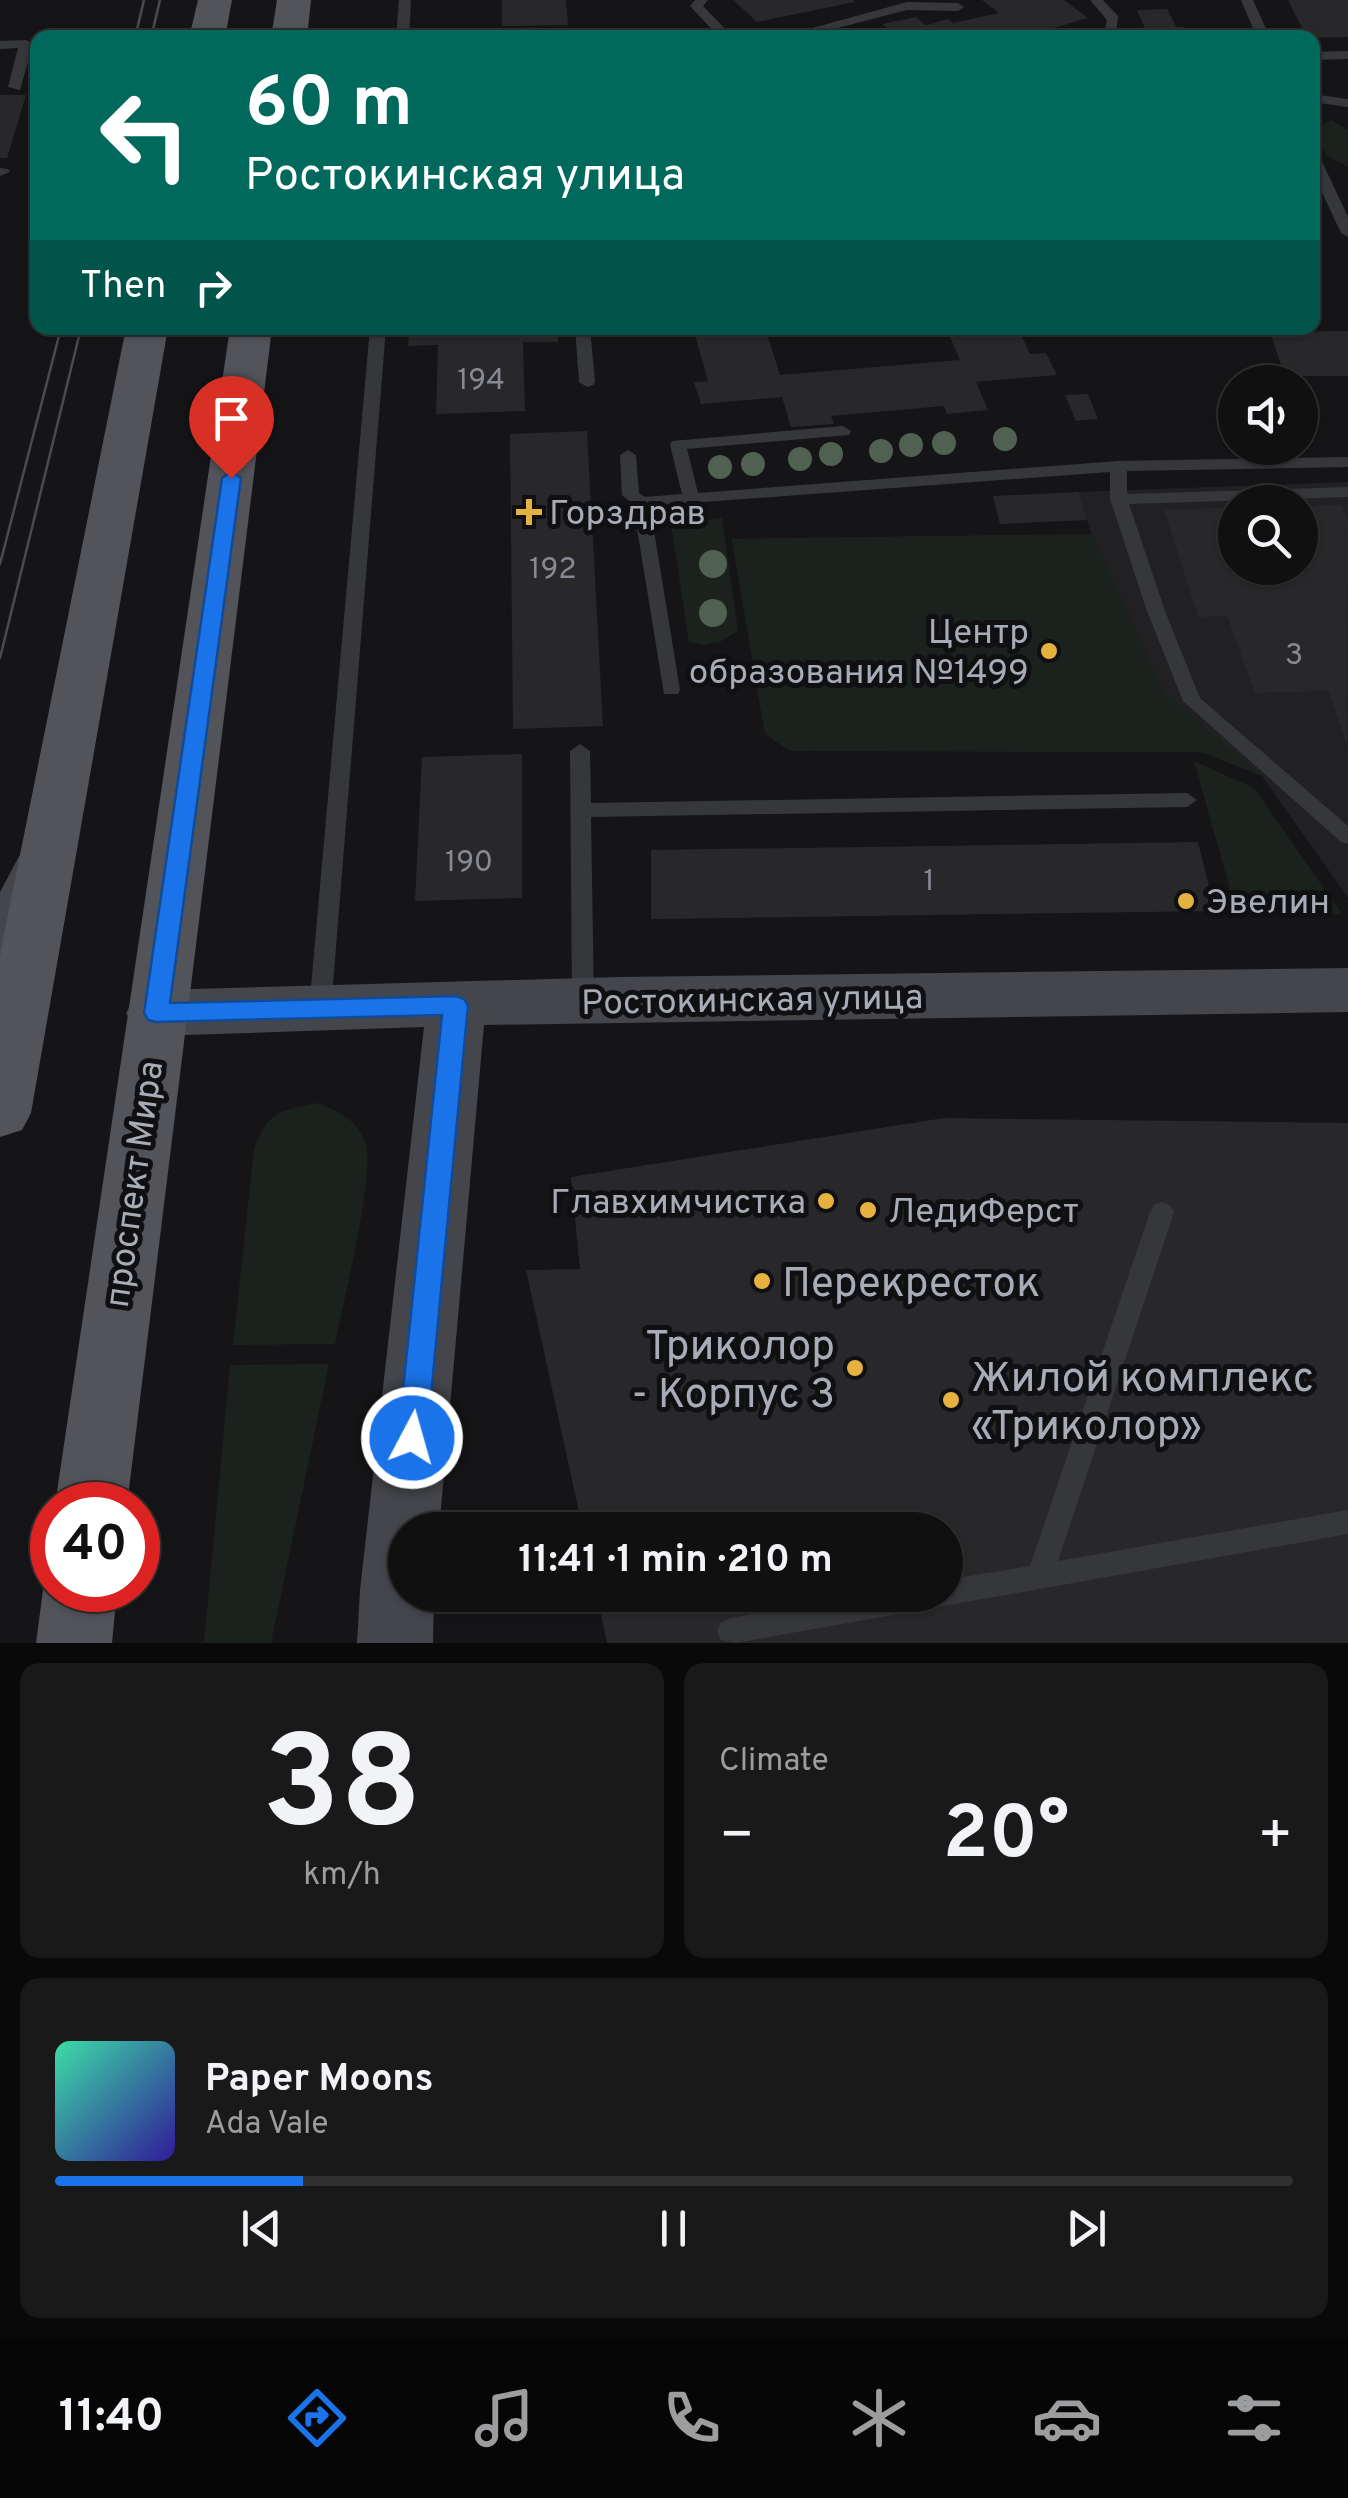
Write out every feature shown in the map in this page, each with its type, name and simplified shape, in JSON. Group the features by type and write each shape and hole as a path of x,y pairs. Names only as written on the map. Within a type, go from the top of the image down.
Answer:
{"main road":[{"path":"209,30 215,0"},
{"path":"290,30 294,0"},
{"path":"0,1113 146,335"},
{"name":"проспект Мира","path":"94,1482 250,335"},
{"path":"74,1643 78,1612"}],"street":[{"path":"0,932 30,895 48,849"},
{"name":"Ростокинская улица","path":"156,1013 583,1001 1348,990"},
{"path":"408,1512 456,1006"}],"lane":[{"path":"403,30 405,0"},
{"path":"702,0 696,6 720,30"},
{"path":"1096,0 1113,18 1110,30"},
{"path":"1247,0 1260,30"},
{"path":"810,30 906,3 958,7"},
{"path":"0,45 26,44 15,87"},
{"path":"1320,56 1348,55"},
{"path":"1320,99 1348,103"},
{"path":"1320,173 1348,234"},
{"path":"320,1009 377,335"},
{"path":"583,335 586,382"},
{"path":"691,497 678,445 843,432"},
{"path":"628,456 631,494 641,502 671,690"},
{"path":"641,502 1118,466 1348,462"},
{"path":"1118,466 1120,499 1156,611 1192,701 1348,837"},
{"path":"1120,499 1348,492"},
{"path":"580,751 583,1001"},
{"path":"582,810 1187,800"},
{"path":"1040,1576 1162,1212"},
{"path":"963,1590 1348,1522"},
{"path":"732,1631 838,1612"}],"shaded area":[{"path":"1331,120 1348,130 1348,167 1326,155 1320,143 1320,126"},
{"name":"Центр образования №1499","path":"1348,482 1348,898 1262,776 1201,752 790,751 765,734 732,539 1091,534 1079,492 1218,487 1218,585 1318,585 1318,485 1267,485"},
{"path":"722,518 738,631 720,642 689,642 671,524"},
{"path":"1092,534 1164,692 1262,776 1201,752 790,751 765,734 732,539"},
{"path":"1194,761 1254,788 1342,914 1237,914"},
{"path":"316,1103 353,1123 366,1145 362,1213 335,1344 233,1345 254,1149 276,1115"},
{"path":"329,1364 271,1643 204,1643 230,1365"}],"building":[{"path":"502,0 566,0 568,25 502,26"},
{"path":"733,0 854,0 854,2 757,22"},
{"path":"982,0 1064,0 1088,18 1047,30 890,30 882,24 916,17 926,25 948,19 953,23 999,13"},
{"path":"1288,0 1348,0 1348,37 1320,38 1320,30 1303,30"},
{"path":"1167,9 1176,27 1184,30 1146,30 1137,10"},
{"path":"0,95 26,95 7,158 0,158"},
{"path":"1320,331 1348,331 1348,376 1318,376 1318,365 1281,365 1271,335 1320,335"},
{"path":"409,335 558,335 558,342 523,342 525,411 436,414 438,345 408,346"},
{"path":"695,335 767,335 780,375 960,360 949,335 1021,335 1030,354 1046,353 1057,375 976,382 988,410 947,414 944,406 831,416 834,424 791,427 782,397 701,404 694,382 708,381"},
{"path":"1088,394 1098,419 1076,421 1065,395"},
{"path":"587,431 603,726 513,729 510,434"},
{"path":"1079,492 1087,520 1000,524 993,496"},
{"path":"1342,505 1348,520 1347,746 1329,691 1255,693 1227,616 1198,617 1164,509 1218,508 1218,585 1318,585 1318,506"},
{"path":"522,754 522,898 415,901 422,757"},
{"path":"1198,842 1215,911 651,919 651,850"},
{"name":"Жилой комплекс «Триколор»","path":"944,1118 1348,1123 1348,1643 607,1643 601,1612 963,1612 963,1512 579,1512 526,1270 580,1269 571,1177"}],"tram line":[{"path":"137,30 144,0"},
{"path":"153,30 160,0"},
{"path":"0,564 59,335"},
{"path":"0,658 79,335"}],"place":[{"name":"Горздрав","path":"529,512"},
{"name":"Центр образования №1499","path":"1049,651"},
{"name":"Эвелин","path":"1186,901"},
{"name":"Главхимчистка","path":"826,1201"},
{"name":"ЛедиФерст","path":"868,1210"},
{"name":"Перекресток","path":"762,1281"},
{"name":"Триколор - Корпус 3","path":"855,1368"},
{"name":"Жилой комплекс «Триколор»","path":"951,1400"}],"route":[{"path":"231,478 156,1013 456,1006 412,1438"}]}
